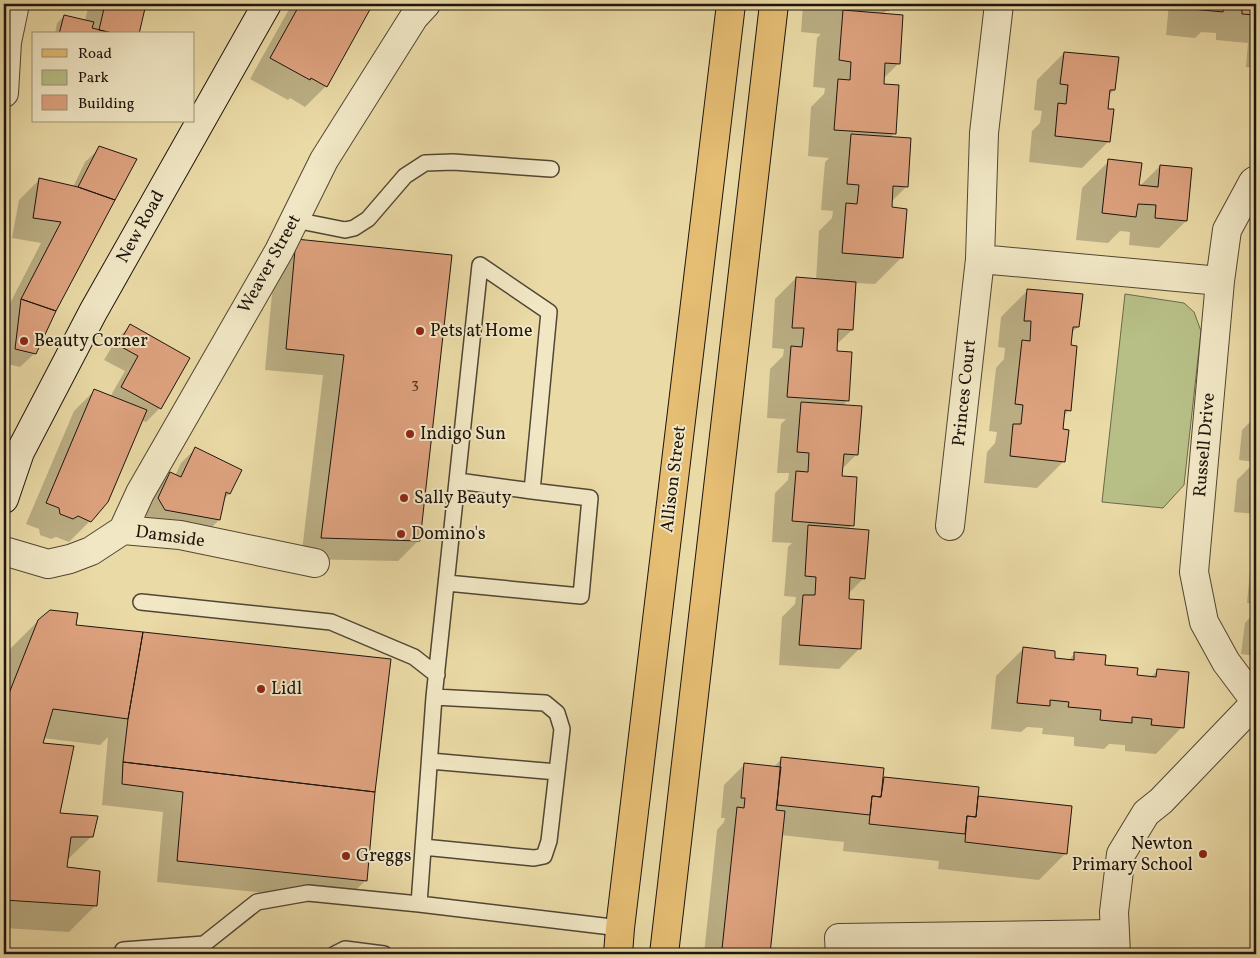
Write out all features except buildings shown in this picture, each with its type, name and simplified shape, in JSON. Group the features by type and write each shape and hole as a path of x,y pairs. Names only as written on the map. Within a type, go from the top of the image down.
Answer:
{"main road":[{"name":"Allison Street","path":"619,941 731,4"},
{"path":"664,954 774,4"}],"street":[{"path":"4,93 6,42 15,4"},
{"name":"New Road","path":"4,500 12,448 93,312 267,4"},
{"name":"Weaver Street","path":"122,530 140,493 279,251 324,160 414,17 426,4"},
{"name":"Princes Court","path":"950,526 980,260 984,133 999,4"},
{"name":"Russell Drive","path":"1256,180 1253,182 1227,230 1220,281 1194,572 1204,622 1226,662 1256,702"},
{"path":"980,260 1220,281"},
{"name":"Damside","path":"4,551 48,564 70,560 92,551 122,530 180,536 315,563"},
{"path":"840,954 840,938 1116,944 1114,912 1120,854 1146,813 1161,801 1256,702"}],"lane":[{"path":"295,220 345,230 354,228 368,219 405,176 425,163 453,162 551,169"},
{"path":"419,904 434,697 480,265 550,312 532,491"},
{"path":"447,583 581,596 590,498 458,481"},
{"path":"141,602 330,622 414,657 437,675"},
{"path":"424,847 534,858 544,856 550,841 562,729 557,713 545,703 434,697"},
{"path":"430,761 557,772"},
{"path":"123,950 204,944 258,902 308,893 419,904 619,941"},
{"path":"335,954 345,949 384,954"}],"green space":[{"path":"1125,294 1184,303 1194,312 1201,331 1184,485 1163,508 1102,502"}],"place":[{"name":"Pets at Home","path":"420,331"},
{"name":"Beauty Corner","path":"24,341"},
{"name":"Indigo Sun","path":"410,434"},
{"name":"Sally Beauty","path":"404,498"},
{"name":"Domino's","path":"401,534"},
{"name":"Lidl","path":"261,689"},
{"name":"Newton Primary School","path":"1203,854"},
{"name":"Greggs","path":"346,856"}]}
